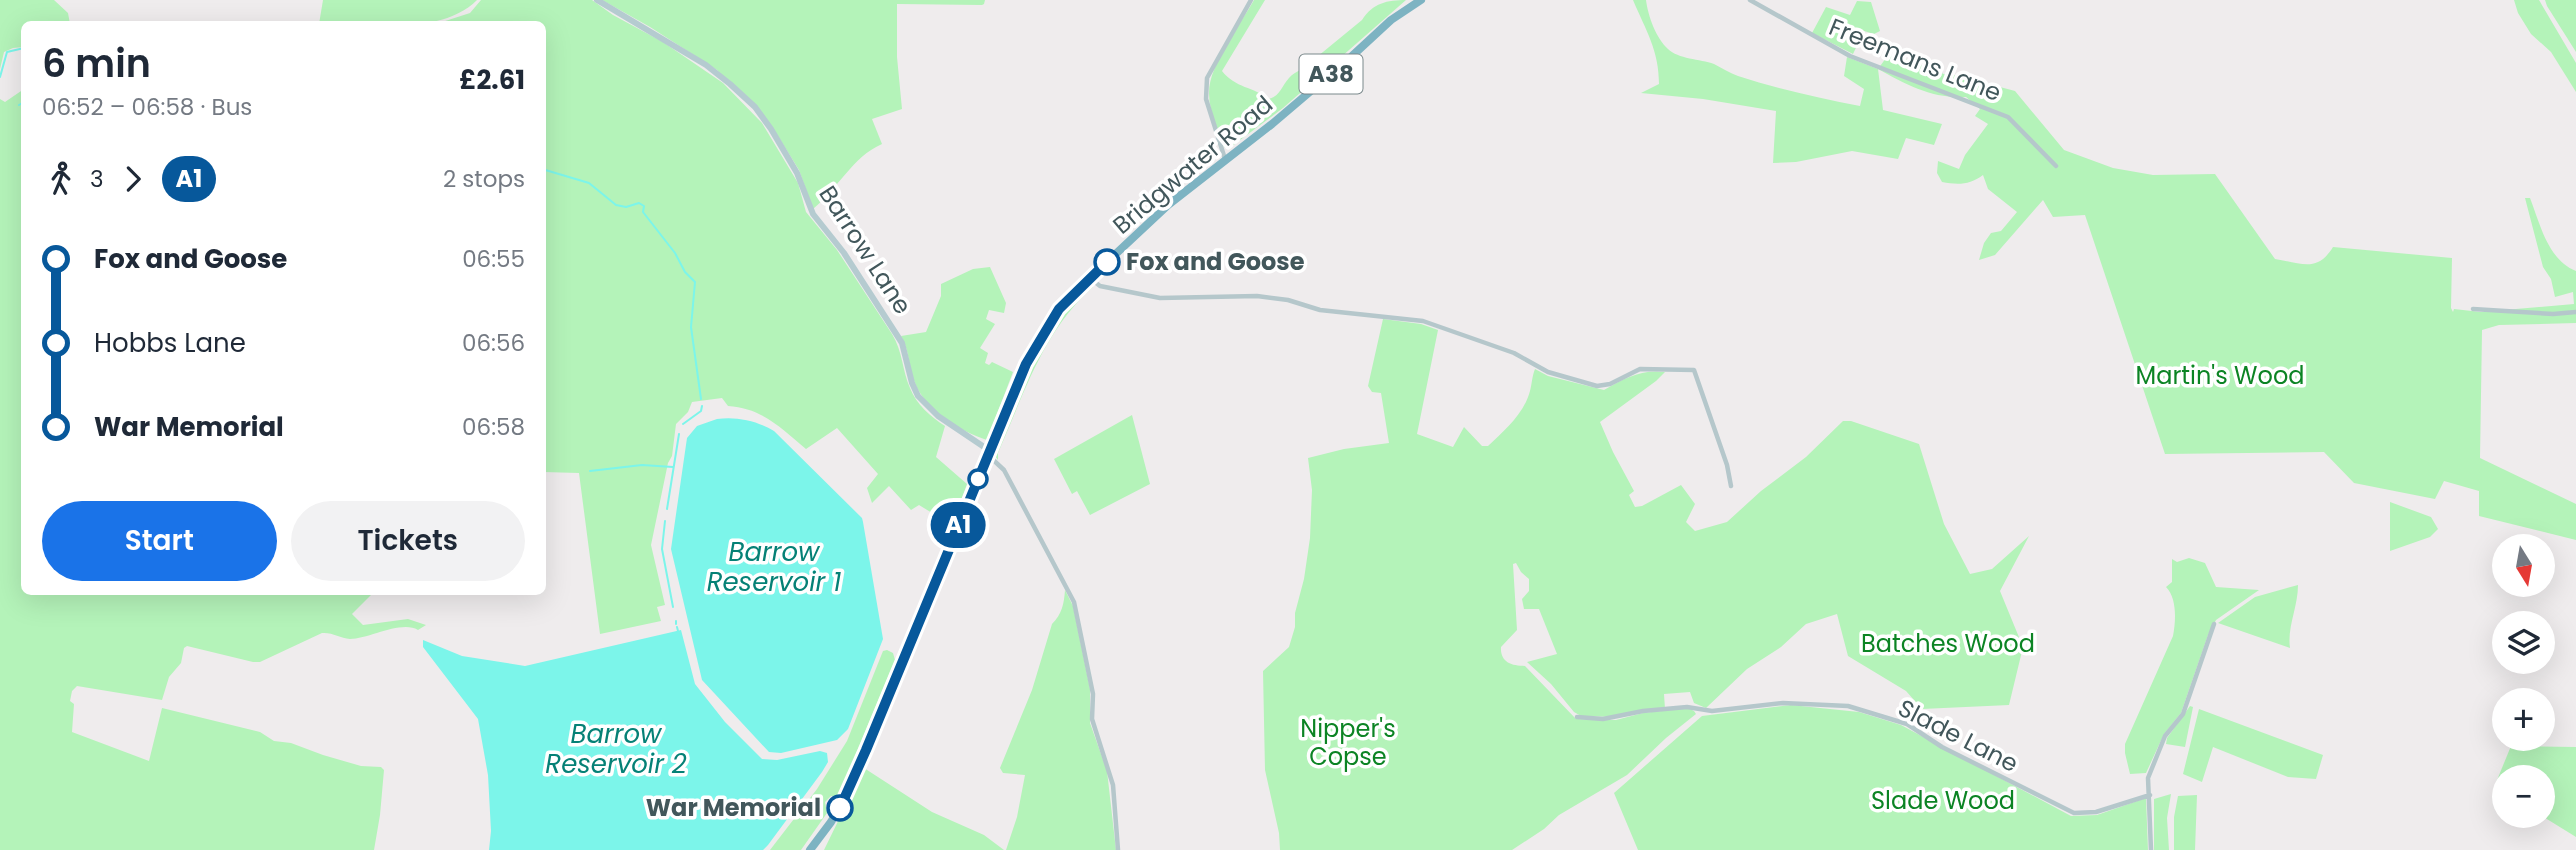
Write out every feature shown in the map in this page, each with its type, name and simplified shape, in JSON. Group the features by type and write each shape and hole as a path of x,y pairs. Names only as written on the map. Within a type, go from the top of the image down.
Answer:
{"highway":[{"name":"Bridgwater Road","path":"813,848 850,789 1026,364 1059,309 1168,205 1332,73 1391,20 1421,0"}],"main road":[{"name":"Barrow Lane","path":"597,0 706,65 754,107 771,129 797,173 813,214 844,253 902,343 918,396 938,415 989,453"}],"street":[{"path":"1225,160 1206,99 1207,78 1251,0"},
{"name":"Freemans Lane","path":"1750,0 1850,56 2008,117 2056,166"},
{"path":"1090,278 1100,286 1160,298 1257,296 1288,300 1320,310 1423,321 1514,353 1549,372 1603,386 1640,369 1694,370 1727,465 1731,486"},
{"path":"2473,309 2553,314 2576,312"},
{"path":"989,453 1003,470 1074,602 1093,694 1092,719 1113,785 1118,850"},
{"path":"2151,850 2148,778 2165,736 2183,714 2214,624"},
{"name":"Slade Lane","path":"1577,717 1595,720 1643,711 1688,707 1712,711 1783,703 1848,706 1907,724 1942,747 2074,813 2096,812 2150,794"}],"green space":[{"path":"0,0 54,0 68,13 69,21 21,21 21,47 4,52 0,69"},
{"path":"323,0 477,0 462,11 436,21 320,21"},
{"path":"481,0 592,0 613,15 663,42 723,83 762,123 798,183 806,212 837,250 892,334 907,381 916,399 924,410 945,426 936,457 967,484 955,517 941,510 937,516 919,505 911,510 889,486 872,503 867,488 878,474 837,428 806,449 770,420 751,411 728,406 722,398 692,402 688,412 676,424 672,456 668,463 651,545 665,605 657,607 661,621 600,634 579,473 546,472 546,21 445,21 470,13"},
{"path":"602,0 985,0 982,5 897,4 897,57 902,109 872,119 882,144 862,157 813,209 799,170 773,128 717,70"},
{"path":"1254,0 1265,0 1222,71 1233,81 1269,99 1278,93 1291,76 1309,64 1376,6 1406,0 1283,108 1228,149 1224,147 1212,114 1209,101 1210,83 1219,59"},
{"path":"1633,0 1646,0 1656,33 1672,52 1714,64 1738,76 1768,85 1860,106 1864,89 1844,76 1847,57 1878,69 1883,110 1942,124 1934,145 1906,138 1898,159 1852,151 1796,162 1773,163 1776,111 1703,99 1641,93 1659,84 1658,72 1651,41"},
{"path":"2514,0 2539,0 2576,63 2576,92 2551,52 2531,34 2518,13"},
{"path":"2545,0 2576,0 2576,52 2547,6"},
{"path":"1857,1 1871,2 1880,31 1874,34 1864,31 1853,54 1812,33 1826,7 1850,15"},
{"name":"Martin's Wood","path":"1895,55 1949,76 1955,75 2015,91 2064,150 2113,168 2153,175 2215,174 2275,259 2301,264 2315,263 2333,247 2452,258 2453,312 2454,309 2481,312 2574,304 2573,292 2555,297 2551,279 2543,267 2525,198 2530,198 2552,250 2566,266 2576,271 2576,323 2499,325 2482,330 2480,458 2576,504 2576,540 2479,516 2479,491 2444,481 2435,499 2354,483 2324,452 2165,454 2085,215 2053,217 2043,200 1995,255 1979,260 1984,243 1991,233 2001,231 2017,212 1988,189 1983,175 1969,182 1953,184 1942,182 1937,173 1938,161 1959,169 1965,155 1988,124 1975,116 1980,109 1966,97 1942,96 1910,85 1878,69 1886,58"},
{"path":"21,91 21,595 371,595 352,614 363,625 408,619 426,625 418,630 394,628 350,639 322,633 260,662 187,646 184,648 181,663 169,677 162,700 77,686 72,691 70,701 74,704 72,732 149,761 162,708 260,732 274,741 291,743 361,766 381,767 384,770 374,850 0,850 0,99 5,102"},
{"path":"990,267 1006,303 1004,313 989,310 986,319 995,324 980,348 988,353 985,363 989,365 992,362 1013,372 987,440 955,426 927,402 915,383 901,336 926,332 941,296 941,284 973,269"},
{"path":"1089,286 1093,287 1061,323 1036,364 998,453 998,460 993,453 1032,364 1056,323"},
{"path":"1383,319 1421,324 1438,330 1417,434 1453,447 1464,427 1482,446 1488,446 1513,422 1523,407 1535,369 1548,376 1604,390 1641,373 1665,372 1600,422 1634,491 1629,495 1635,507 1642,506 1681,485 1695,504 1686,522 1695,531 1727,522 1761,491 1806,457 1843,421 1851,421 1919,444 1944,524 1970,574 1992,569 2029,536 2000,591 2023,647 2009,705 1922,709 1906,691 1848,656 1837,614 1806,624 1781,647 1747,669 1706,708 1694,703 1690,692 1664,694 1665,709 1615,717 1581,716 1574,712 1551,684 1527,662 1557,654 1539,609 1524,609 1522,599 1529,591 1529,579 1516,563 1513,564 1517,630 1501,647 1504,660 1525,666 1576,719 1616,720 1643,713 1688,708 1696,714 1627,775 1559,815 1544,829 1512,850 1280,850 1279,833 1265,770 1263,671 1289,647 1295,627 1295,613 1304,579 1310,538 1312,490 1308,458 1344,449 1389,443 1381,393 1372,392 1368,386"},
{"path":"1132,415 1150,484 1090,515 1077,491 1072,494 1054,459"},
{"path":"2390,502 2431,517 2438,529 2430,537 2390,551"},
{"path":"2189,558 2205,563 2216,587 2259,590 2216,620 2208,635 2181,713 2164,734 2146,773 2130,774 2125,744 2173,636 2174,603 2166,587 2172,582 2172,559 2177,562"},
{"path":"2298,585 2290,648 2218,623 2255,597"},
{"path":"1065,590 1073,606 1090,689 1090,723 1107,771 1116,850 1006,850 1017,817 1025,775 1003,773 1000,768 1032,690 1052,624 1062,608"},
{"path":"883,651 893,653 895,660 837,797 831,796 825,802 827,813 801,850 770,850 817,789 847,741"},
{"name":"Slade Wood","path":"1791,705 1859,712 1901,725 2071,816 2097,815 2146,798 2148,850 1638,850 1614,793 1702,716"},
{"path":"2190,706 2193,707 2185,747 2166,744 2167,738"},
{"path":"2199,709 2323,755 2316,779 2288,777 2213,747 2202,782 2183,774"},
{"path":"2555,747 2576,747 2576,837 2555,824 2555,765 2503,765 2509,751 2555,751"},
{"path":"864,768 932,812 984,835 1004,850 824,850"},
{"path":"2171,794 2167,818 2169,850 2154,850 2154,799"},
{"path":"2197,795 2195,850 2174,850 2174,817 2178,796"}],"water":[{"name":"Barrow Reservoir 1","path":"717,419 747,420 774,431 862,518 883,639 848,729 837,740 781,753 769,752 702,680 671,549 687,438 697,426"},
{"name":"Barrow Reservoir 2","path":"681,630 695,684 725,722 762,759 777,760 820,751 827,753 828,762 822,772 768,845 763,850 489,850 491,831 488,775 478,719 423,647 423,640 462,656 525,666"}],"waterway":[{"path":"0,77 7,52 21,49"},
{"path":"546,170 589,183 616,205 626,207 639,203 644,206 643,212 695,282 691,327 701,399"},
{"path":"683,424 701,411 702,406"},
{"path":"667,509 679,434"},
{"path":"590,471 642,465 673,467"},
{"path":"665,521 662,549 673,607"},
{"path":"677,627 678,631"}],"bus line":[{"name":"A1","path":"840,808 883,711 1026,364 1059,309 1107,262"}],"place":[{"name":"Fox and Goose","path":"1107,262"},
{"name":"War Memorial","path":"840,808"}],"park label":[{"name":"Batches Wood","path":"1948,644"},
{"name":"Nipper's Copse","path":"1348,743"}]}
